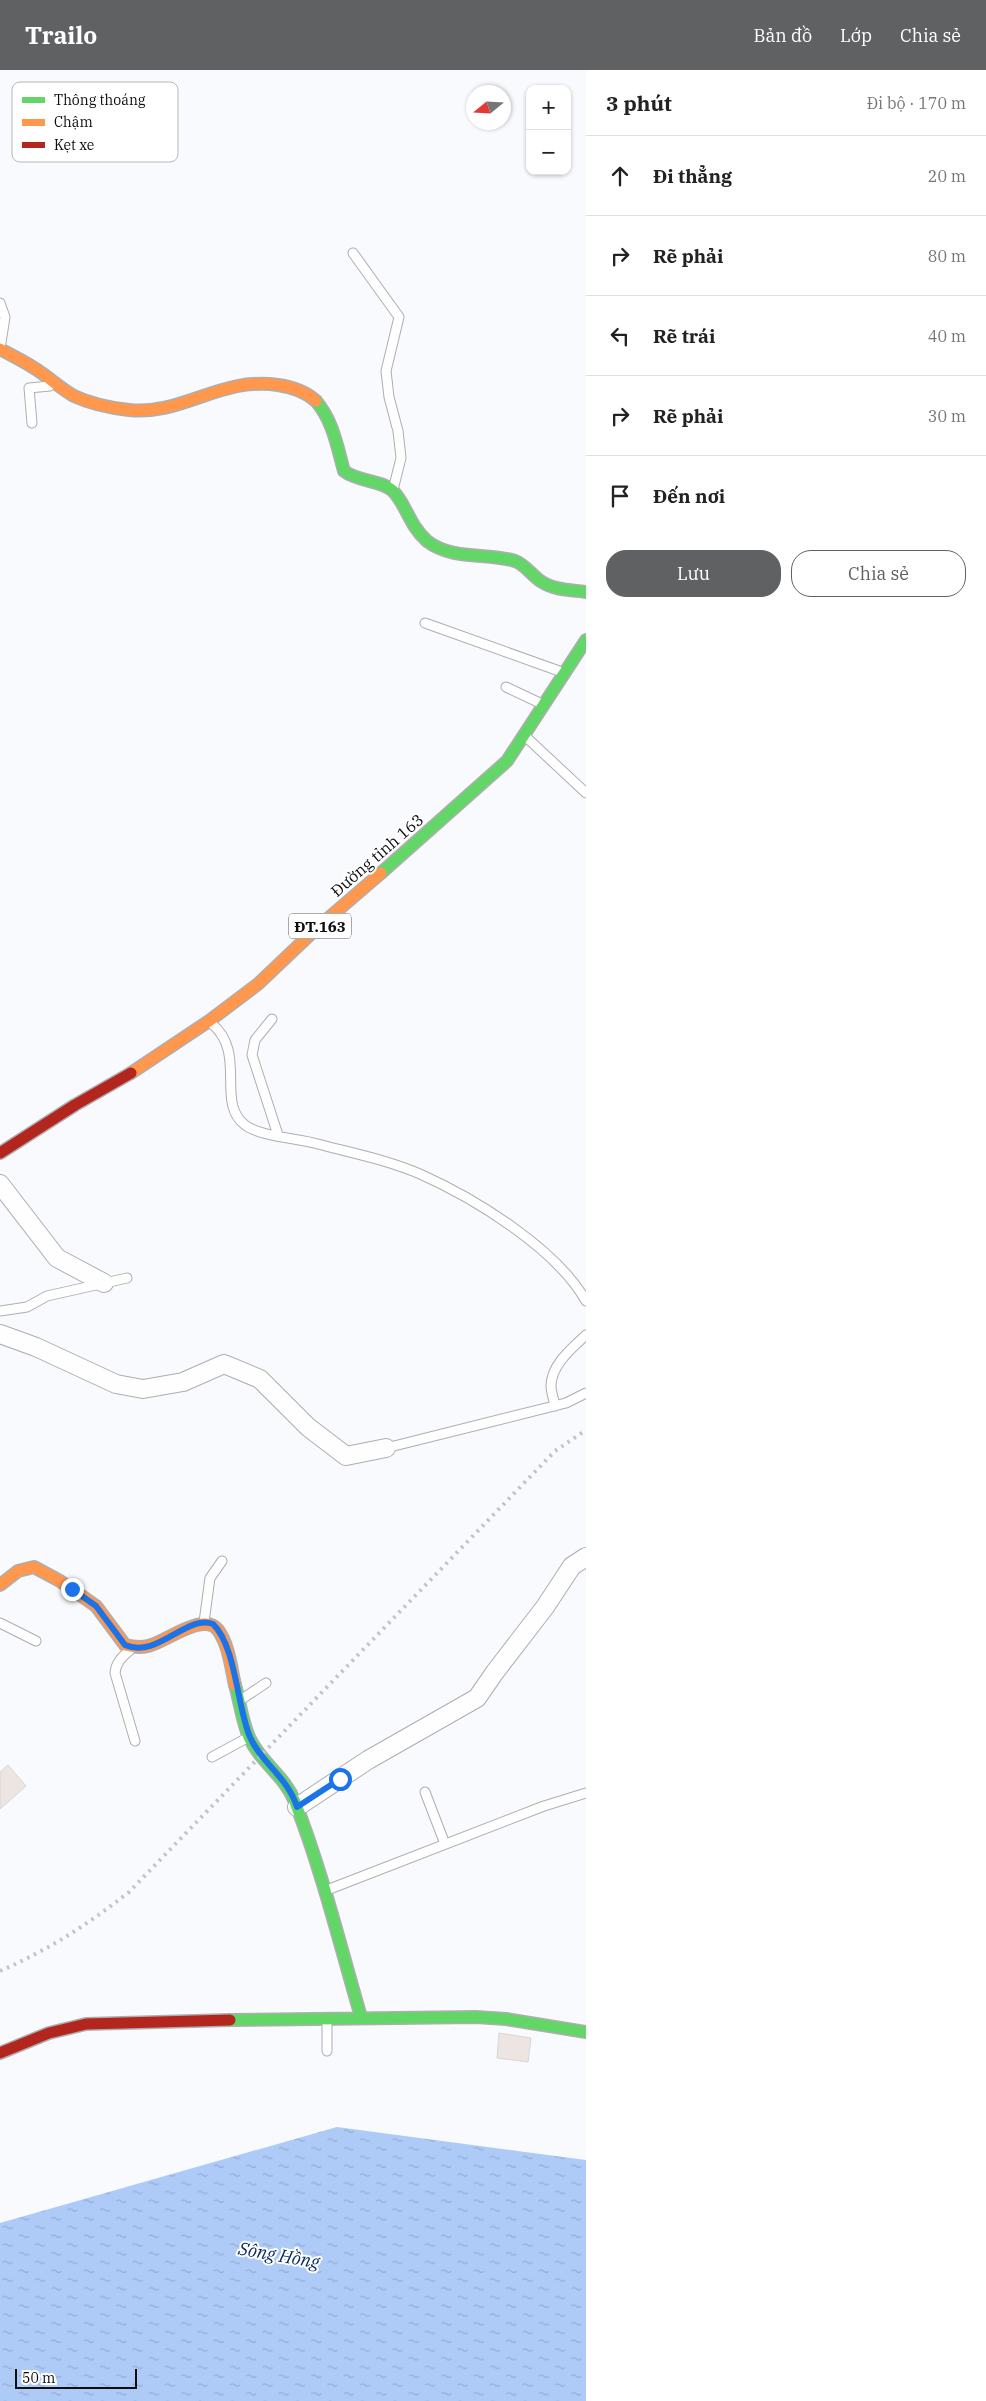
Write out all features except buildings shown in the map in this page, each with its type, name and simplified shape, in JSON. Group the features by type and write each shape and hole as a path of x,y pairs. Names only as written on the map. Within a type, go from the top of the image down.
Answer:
{"street":[{"path":"0,349 30,364 78,398 128,410 156,412 168,410 213,390 250,383 281,386 306,393 316,400 332,426 344,471 350,476 388,487 393,491 416,530 429,542 444,550 465,555 515,561 551,588 586,592"},
{"name":"Đường tỉnh 163","path":"0,1153 75,1105 129,1074 209,1021 258,984 317,928 460,805 507,761 586,640"},
{"path":"0,1184 57,1258 104,1283"},
{"path":"0,1334 36,1347 116,1384 142,1390 183,1382 224,1364 260,1379 308,1427 346,1456 386,1448"},
{"path":"297,1807 368,1760 478,1698 495,1672 545,1608 572,1566 586,1558"},
{"path":"0,1585 18,1571 34,1567 60,1580 96,1606 125,1645 132,1648 138,1649 157,1644 204,1622 213,1624 224,1641 249,1737 261,1755 288,1786 297,1807 325,1891 361,2018"},
{"path":"0,2053 48,2033 86,2024 137,2021 327,2017 506,2019 586,2032"}],"lane":[{"path":"352,253 399,317 386,371 389,397 398,431 401,458 393,491"},
{"path":"0,303 5,317 0,349"},
{"path":"32,423 29,388 48,387 55,382"},
{"path":"425,623 565,672"},
{"path":"506,687 544,705"},
{"path":"524,736 586,793"},
{"path":"272,1019 255,1040 252,1055 278,1135"},
{"path":"209,1021 224,1035 230,1055 232,1073 231,1096 238,1118 246,1126 316,1143 419,1174 482,1206 530,1240 558,1266 586,1301"},
{"path":"0,1310 27,1307 47,1296 127,1278"},
{"path":"555,1406 551,1386 555,1372 563,1357 586,1335"},
{"path":"386,1448 555,1406 586,1393"},
{"path":"204,1622 210,1578 222,1561"},
{"path":"0,1623 36,1642"},
{"path":"132,1648 120,1659 115,1673 135,1741"},
{"path":"240,1700 266,1683"},
{"path":"212,1757 249,1737"},
{"path":"425,1792 445,1844"},
{"path":"325,1891 544,1806 586,1793"},
{"path":"327,2017 327,2051"}],"water":[{"name":"Sông Hồng","path":"337,2127 586,2160 586,2401 0,2401 0,2223"}],"railway":[{"path":"0,1971 67,1936 129,1892 555,1451 586,1430"}],"traffic: fast":[{"path":"316,401 327,417 337,443 344,471 350,475 388,487 393,491 416,528 427,541 437,547 459,554 504,558 515,561 547,585 586,592"},
{"path":"381,873 507,761 586,640"},
{"path":"235,1685 249,1737 259,1754 291,1793 305,1828 361,2017"},
{"path":"230,2020 476,2017 506,2019 586,2032"}],"traffic: slow":[{"path":"0,349 33,367 74,396 115,408 148,410 167,407 238,386 257,384 293,388 316,401"},
{"path":"131,1073 209,1021 258,984 317,928 381,873"},
{"path":"0,1585 18,1571 34,1567 60,1581 96,1606 125,1645 148,1646 194,1626 212,1625 218,1630 225,1643 235,1685"}],"traffic: jam":[{"path":"0,1153 75,1105 131,1073"},
{"path":"0,2053 49,2033 86,2024 230,2020"}],"route":[{"path":"72,1589 96,1606 125,1645 132,1648 138,1649 157,1644 196,1624 208,1622 213,1624 224,1641 249,1737 261,1755 288,1786 297,1807 340,1779"}]}
